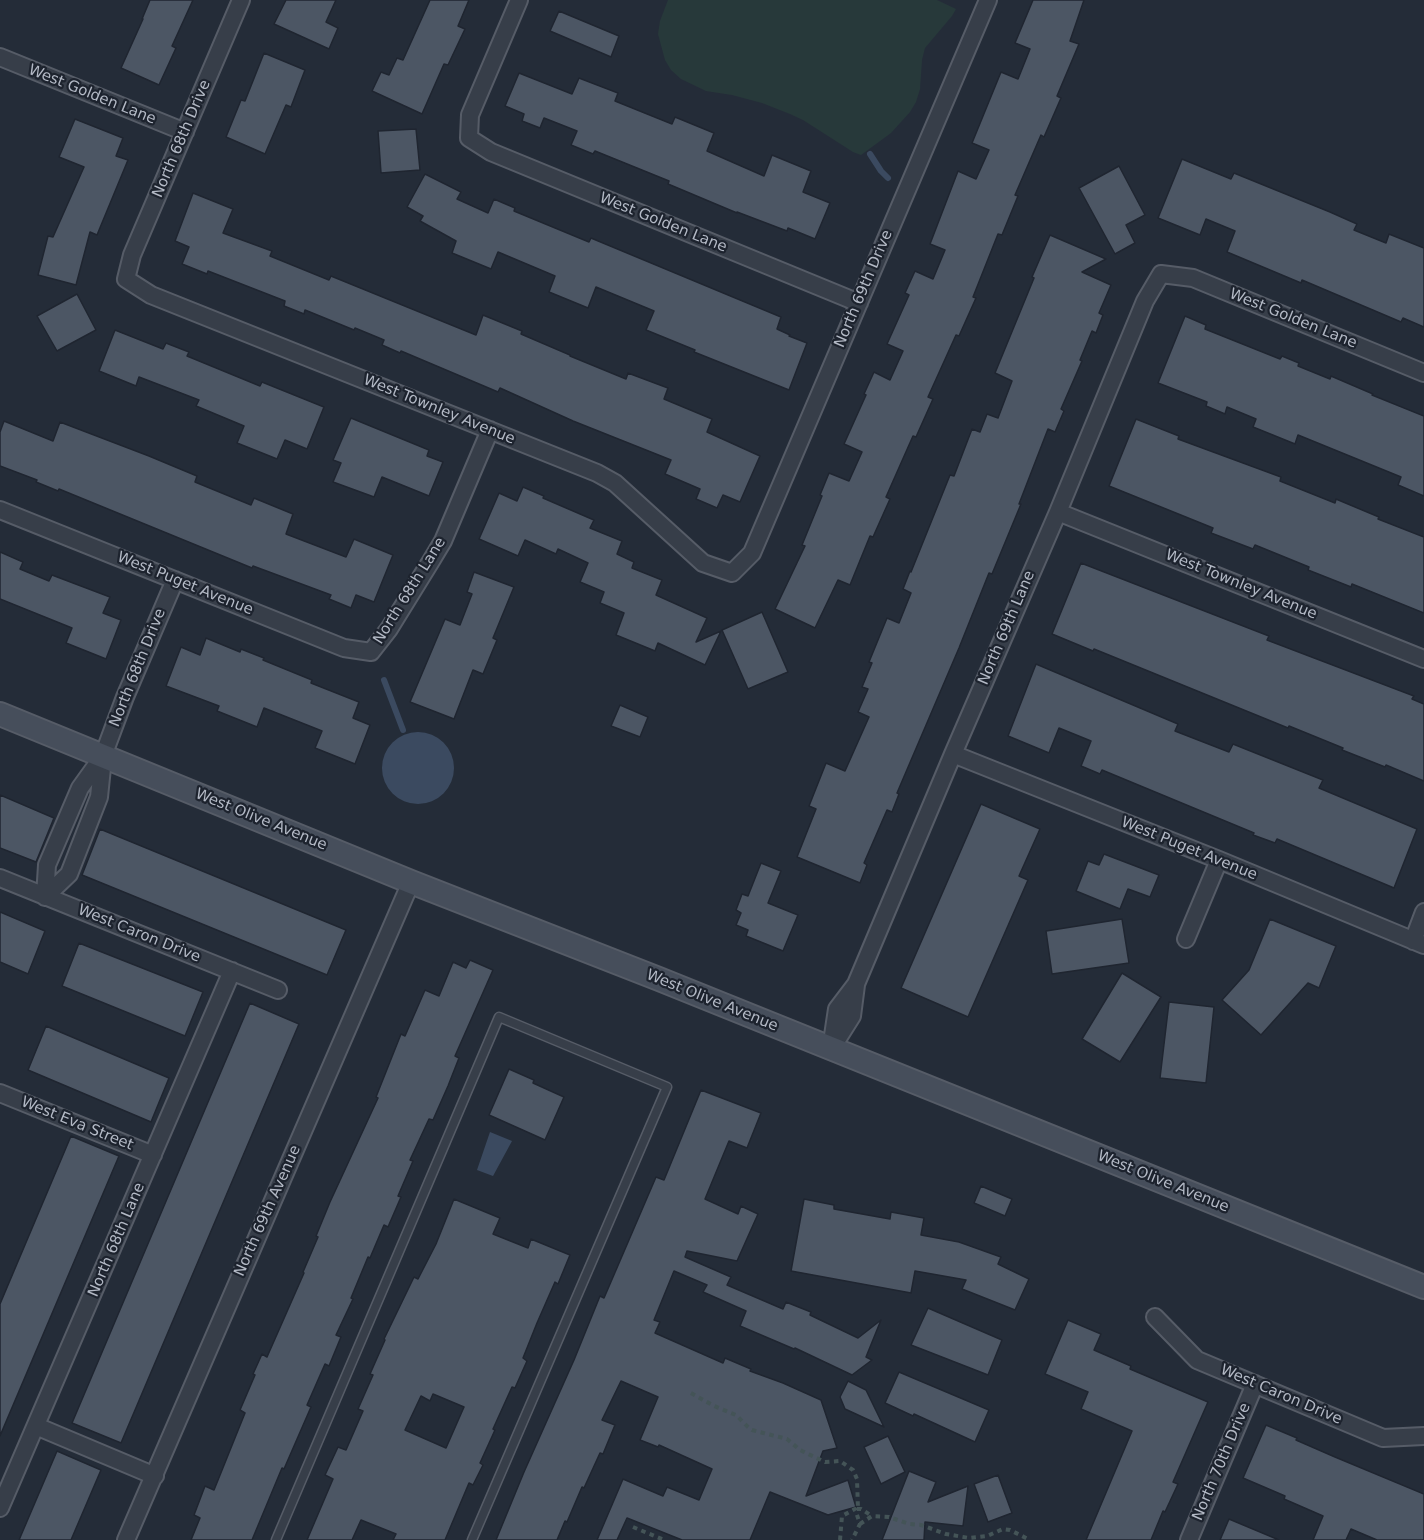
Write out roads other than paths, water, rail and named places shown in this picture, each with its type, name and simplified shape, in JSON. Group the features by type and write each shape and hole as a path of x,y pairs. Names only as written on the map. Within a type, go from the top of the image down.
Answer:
{"main road":[{"name":"West Olive Avenue","path":"0,714 411,882 659,979 1424,1287"}],"street":[{"name":"North 68th Drive","path":"126,279 132,255 240,0"},
{"name":"West Golden Lane","path":"519,0 471,115 469,138 491,152 859,303"},
{"name":"North 69th Drive","path":"732,573 752,553 988,0"},
{"name":"West Golden Lane","path":"0,57 185,132"},
{"name":"West Golden Lane","path":"1161,274 1193,279 1424,373"},
{"name":"North 69th Lane","path":"831,1049 852,1016 856,984 1058,512 1145,302 1161,274"},
{"name":"West Townley Avenue","path":"126,279 151,295 597,473 615,483 703,564 732,573"},
{"name":"North 68th Lane","path":"371,652 389,629 443,541 490,430"},
{"name":"West Puget Avenue","path":"0,510 344,648 371,652"},
{"name":"West Townley Avenue","path":"1058,512 1424,659"},
{"name":"North 68th Drive","path":"45,897 47,865 80,788 103,756 175,580"},
{"name":"West Puget Avenue","path":"953,754 1219,860 1418,943"},
{"name":"North 68th Drive","path":"45,897 69,874 99,797 103,756"},
{"path":"1186,939 1219,860"},
{"name":"West Caron Drive","path":"0,878 278,990"},
{"name":"North 69th Avenue","path":"126,1540 411,882"},
{"path":"1418,943 1424,912"},
{"name":"North 68th Lane","path":"0,1508 232,971"},
{"name":"West Eva Street","path":"0,1093 153,1155"},
{"name":"West Caron Drive","path":"1155,1317 1197,1359 1383,1438 1424,1436"},
{"name":"North 70th Drive","path":"1189,1540 1255,1384"},
{"path":"36,1426 155,1476"}],"lane":[{"path":"276,1540 499,1017 667,1087 472,1540"}],"water":[{"path":"425,732 444,742 452,754 454,768 452,782 444,794 432,802 411,804 392,794 384,782 382,761 392,742 404,734"},
{"path":"490,1132 512,1141 493,1176 477,1170"}],"waterway":[{"path":"870,154 888,178"},
{"path":"384,680 403,730"}]}
